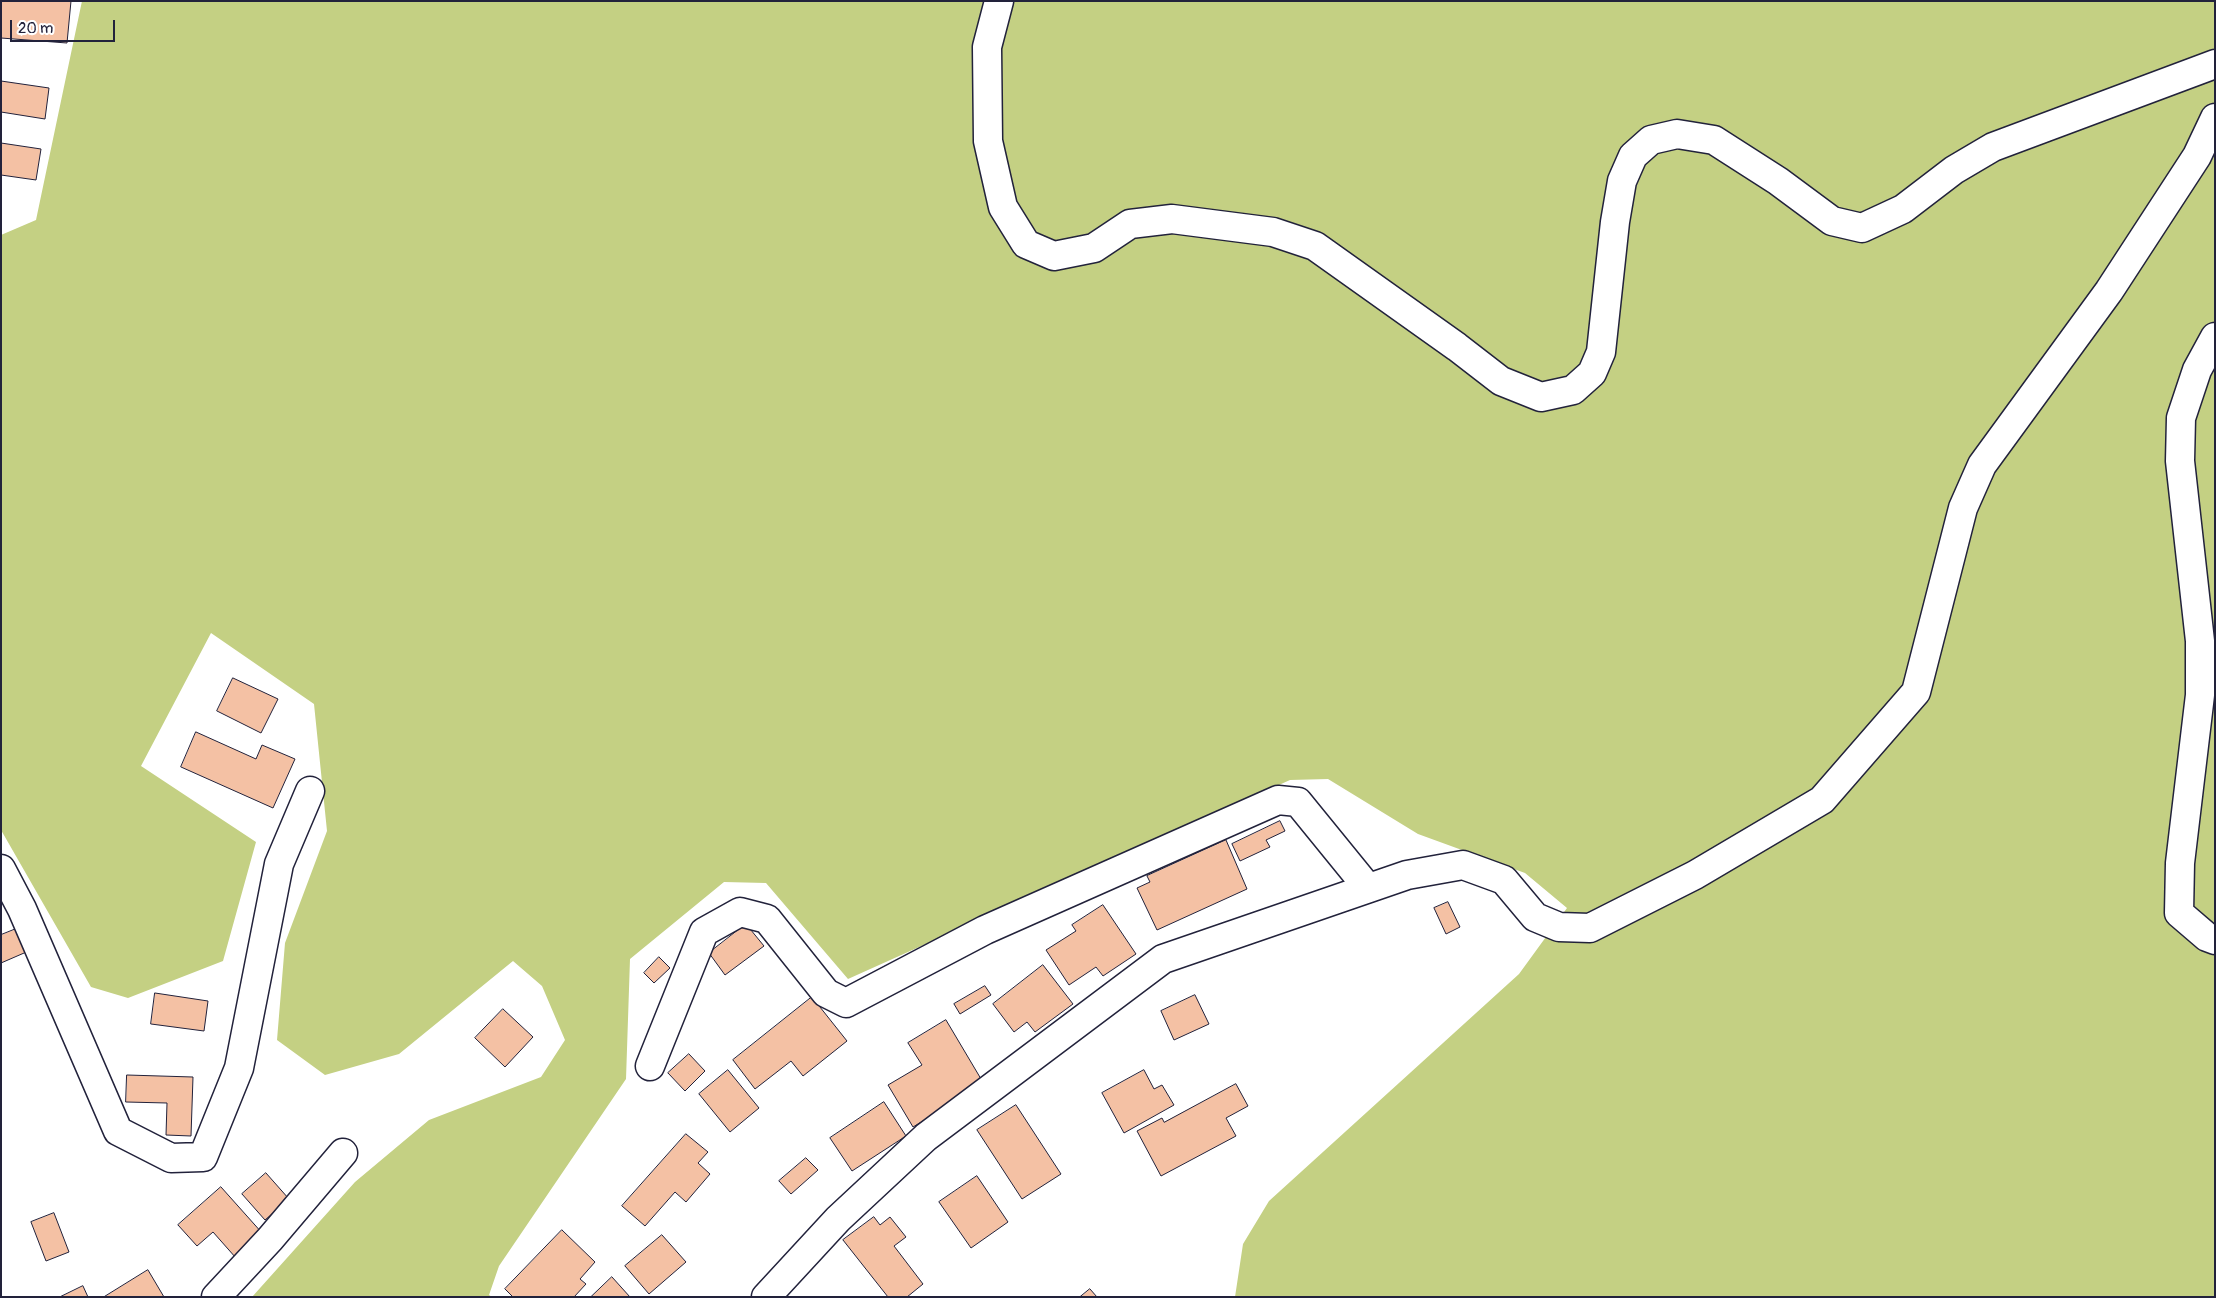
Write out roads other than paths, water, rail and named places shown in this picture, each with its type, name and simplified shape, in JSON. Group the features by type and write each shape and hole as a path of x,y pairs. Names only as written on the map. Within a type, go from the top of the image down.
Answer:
{"street":[{"path":"999,1 987,46 988,141 1003,207 1026,244 1054,256 1094,248 1130,224 1172,219 1273,232 1315,246 1457,347 1501,381 1541,397 1573,390 1592,373 1601,352 1615,222 1622,181 1633,156 1651,140 1677,134 1714,140 1778,181 1832,221 1862,228 1903,209 1954,170 1993,147 2215,64"},
{"path":"766,1297 838,1219 926,1137 1163,958 1407,874 1463,865 1504,880 1535,917 1559,927 1590,928 1695,875 1822,800 1916,692 1963,508 1982,465 2109,291 2197,156 2215,118"},
{"path":"2215,337 2197,370 2181,418 2180,461 2200,641 2200,695 2180,863 2179,913 2207,937 2215,940"},
{"path":"1,868 22,909 118,1131 172,1158 203,1157 239,1068 279,864 310,791"},
{"path":"650,1066 704,932 740,912 767,919 826,993 846,1003 985,930 1278,800 1298,802 1368,888"},
{"path":"216,1297 270,1239 343,1153"}]}
